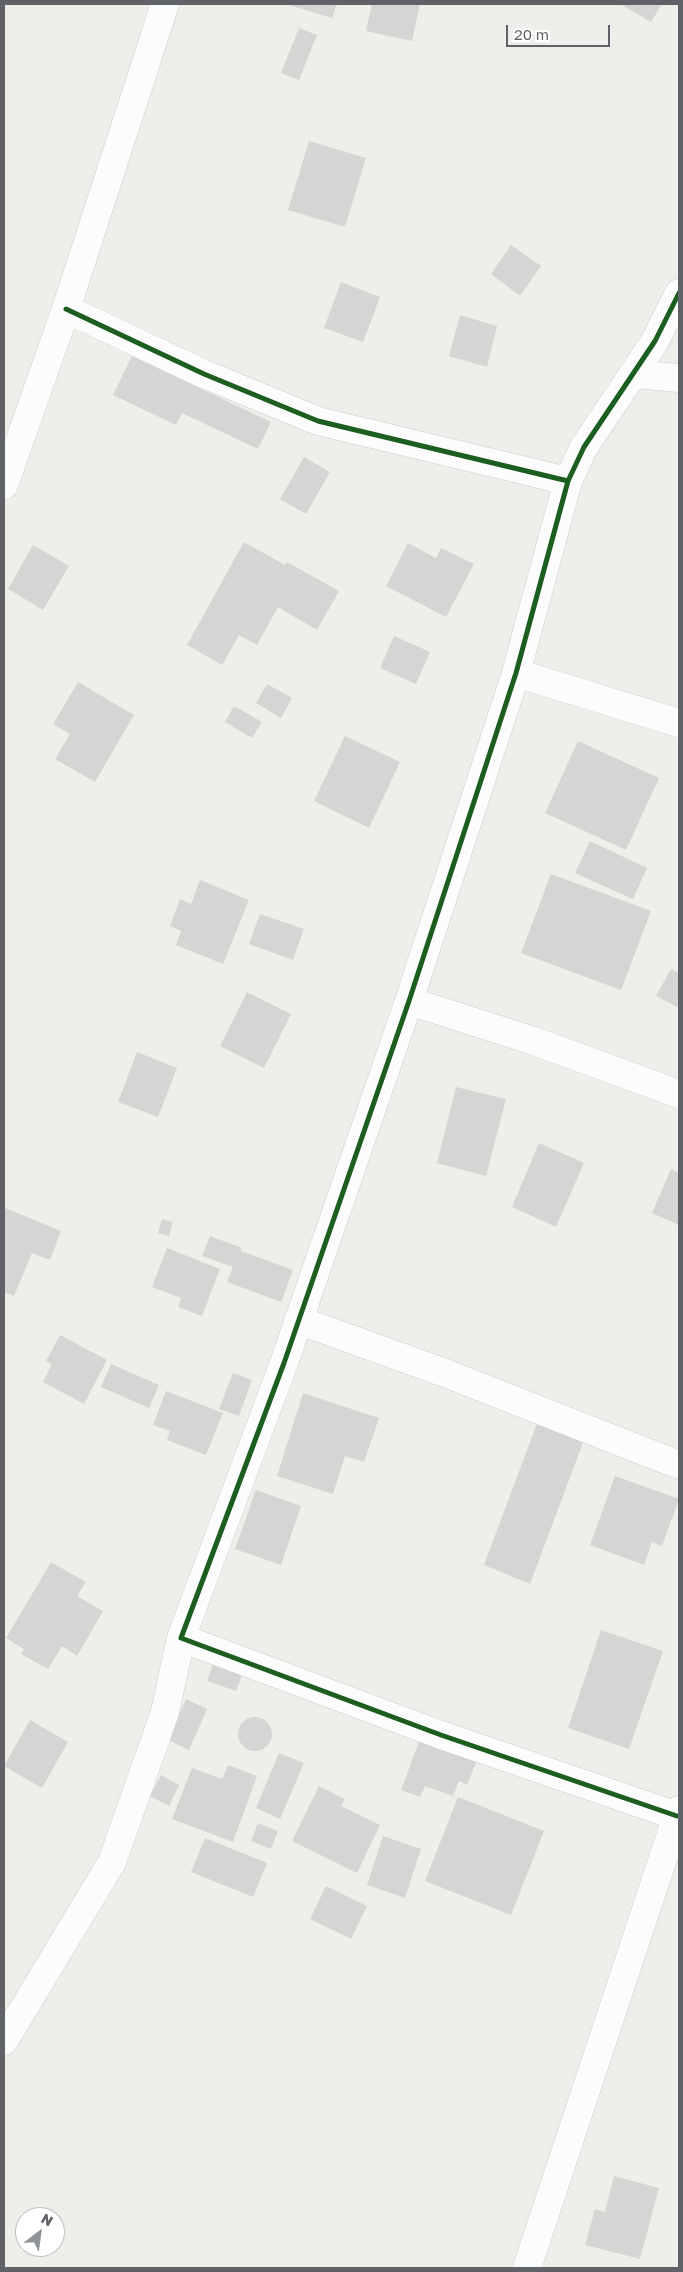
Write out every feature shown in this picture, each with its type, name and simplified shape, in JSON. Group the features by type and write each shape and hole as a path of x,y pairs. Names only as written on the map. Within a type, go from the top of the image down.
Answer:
{"street":[{"path":"4,485 66,309 166,4"},
{"path":"4,2041 112,1862 165,1712 181,1638 298,1320 409,1001 516,673 568,481 584,447 634,374 679,293"},
{"path":"66,309 204,374 318,421 568,481"},
{"path":"634,374 679,378"},
{"path":"516,673 679,723"},
{"path":"409,1001 534,1041 679,1094"},
{"path":"298,1320 445,1373 679,1465"},
{"path":"181,1638 441,1735 678,1813 527,2268"}],"building":[{"path":"285,4 337,4 332,18"},
{"path":"372,4 420,4 412,41 366,31"},
{"path":"620,4 662,4 651,22"},
{"path":"299,28 317,35 299,80 281,73"},
{"path":"309,141 366,158 345,227 288,210"},
{"path":"511,245 541,266 520,296 491,274"},
{"path":"341,282 380,297 363,342 324,328"},
{"path":"460,315 497,326 487,367 449,356"},
{"path":"132,356 271,422 258,449 182,413 176,425 113,395"},
{"path":"304,457 330,472 306,514 280,499"},
{"path":"244,542 285,565 287,562 339,591 317,630 278,607 257,645 239,635 222,665 187,645"},
{"path":"408,543 436,558 441,548 474,564 446,617 386,586"},
{"path":"33,545 69,566 43,610 8,589"},
{"path":"394,636 430,652 416,684 380,668"},
{"path":"78,682 134,715 95,782 55,759 70,734 53,724"},
{"path":"267,684 292,698 281,718 256,703"},
{"path":"234,706 262,722 252,738 225,722"},
{"path":"345,736 400,762 369,828 314,801"},
{"path":"578,741 659,778 626,850 545,813"},
{"path":"590,841 647,868 633,899 575,873"},
{"path":"551,874 651,911 621,990 521,953"},
{"path":"200,880 249,900 223,964 176,945 181,931 170,926 180,899 191,904"},
{"path":"260,914 304,929 293,960 249,944"},
{"path":"671,969 679,973 679,1008 656,996"},
{"path":"247,992 291,1014 264,1068 220,1046"},
{"path":"137,1052 177,1068 158,1117 118,1102"},
{"path":"456,1087 506,1099 486,1176 437,1163"},
{"path":"539,1143 584,1163 556,1227 512,1207"},
{"path":"671,1169 679,1173 679,1225 652,1213"},
{"path":"5,1208 61,1231 50,1260 32,1253 14,1296 4,1292"},
{"path":"162,1219 173,1222 169,1236 158,1233"},
{"path":"210,1236 242,1248 241,1251 293,1270 281,1302 227,1282 233,1267 202,1256"},
{"path":"167,1248 220,1269 202,1316 178,1307 181,1298 152,1287"},
{"path":"60,1335 107,1360 84,1404 43,1382 52,1364 46,1361"},
{"path":"111,1364 159,1385 149,1408 101,1387"},
{"path":"233,1373 252,1380 239,1416 219,1409"},
{"path":"166,1391 223,1413 206,1455 167,1440 170,1431 153,1425"},
{"path":"303,1393 379,1418 364,1462 345,1456 333,1494 277,1476"},
{"path":"538,1421 584,1440 530,1584 484,1565"},
{"path":"615,1476 679,1499 662,1546 652,1542 644,1565 590,1545"},
{"path":"256,1490 301,1506 281,1565 235,1549"},
{"path":"51,1562 86,1582 77,1596 103,1611 77,1656 62,1646 48,1669 21,1654 24,1649 6,1638"},
{"path":"601,1630 663,1651 629,1749 568,1728"},
{"path":"217,1654 246,1665 236,1691 207,1681"},
{"path":"186,1699 207,1709 189,1750 168,1740"},
{"path":"255,1717 262,1718 267,1722 271,1727 271,1741 267,1746 262,1750 255,1751 248,1750 243,1746 239,1741 238,1734 239,1727 243,1722 248,1718"},
{"path":"30,1720 68,1742 42,1788 4,1766"},
{"path":"421,1736 478,1758 467,1785 459,1781 453,1796 425,1786 420,1797 401,1790"},
{"path":"279,1753 304,1763 280,1819 256,1808"},
{"path":"228,1765 257,1776 233,1842 172,1819 192,1768 222,1779"},
{"path":"161,1775 179,1785 169,1806 150,1796"},
{"path":"319,1786 345,1799 341,1806 380,1825 357,1873 292,1841"},
{"path":"458,1797 544,1831 511,1915 425,1881"},
{"path":"258,1823 278,1831 271,1849 251,1841"},
{"path":"383,1836 421,1849 405,1898 367,1885"},
{"path":"205,1838 267,1863 253,1897 191,1872"},
{"path":"326,1886 367,1906 351,1939 310,1919"},
{"path":"614,2176 659,2188 640,2259 585,2245 595,2209 605,2212"}],"cycle path":[{"path":"677,1816 441,1735 181,1638 284,1363 409,1001 516,673 568,481 584,447 655,341 679,293"},
{"path":"66,309 204,374 318,421 568,481"}]}
